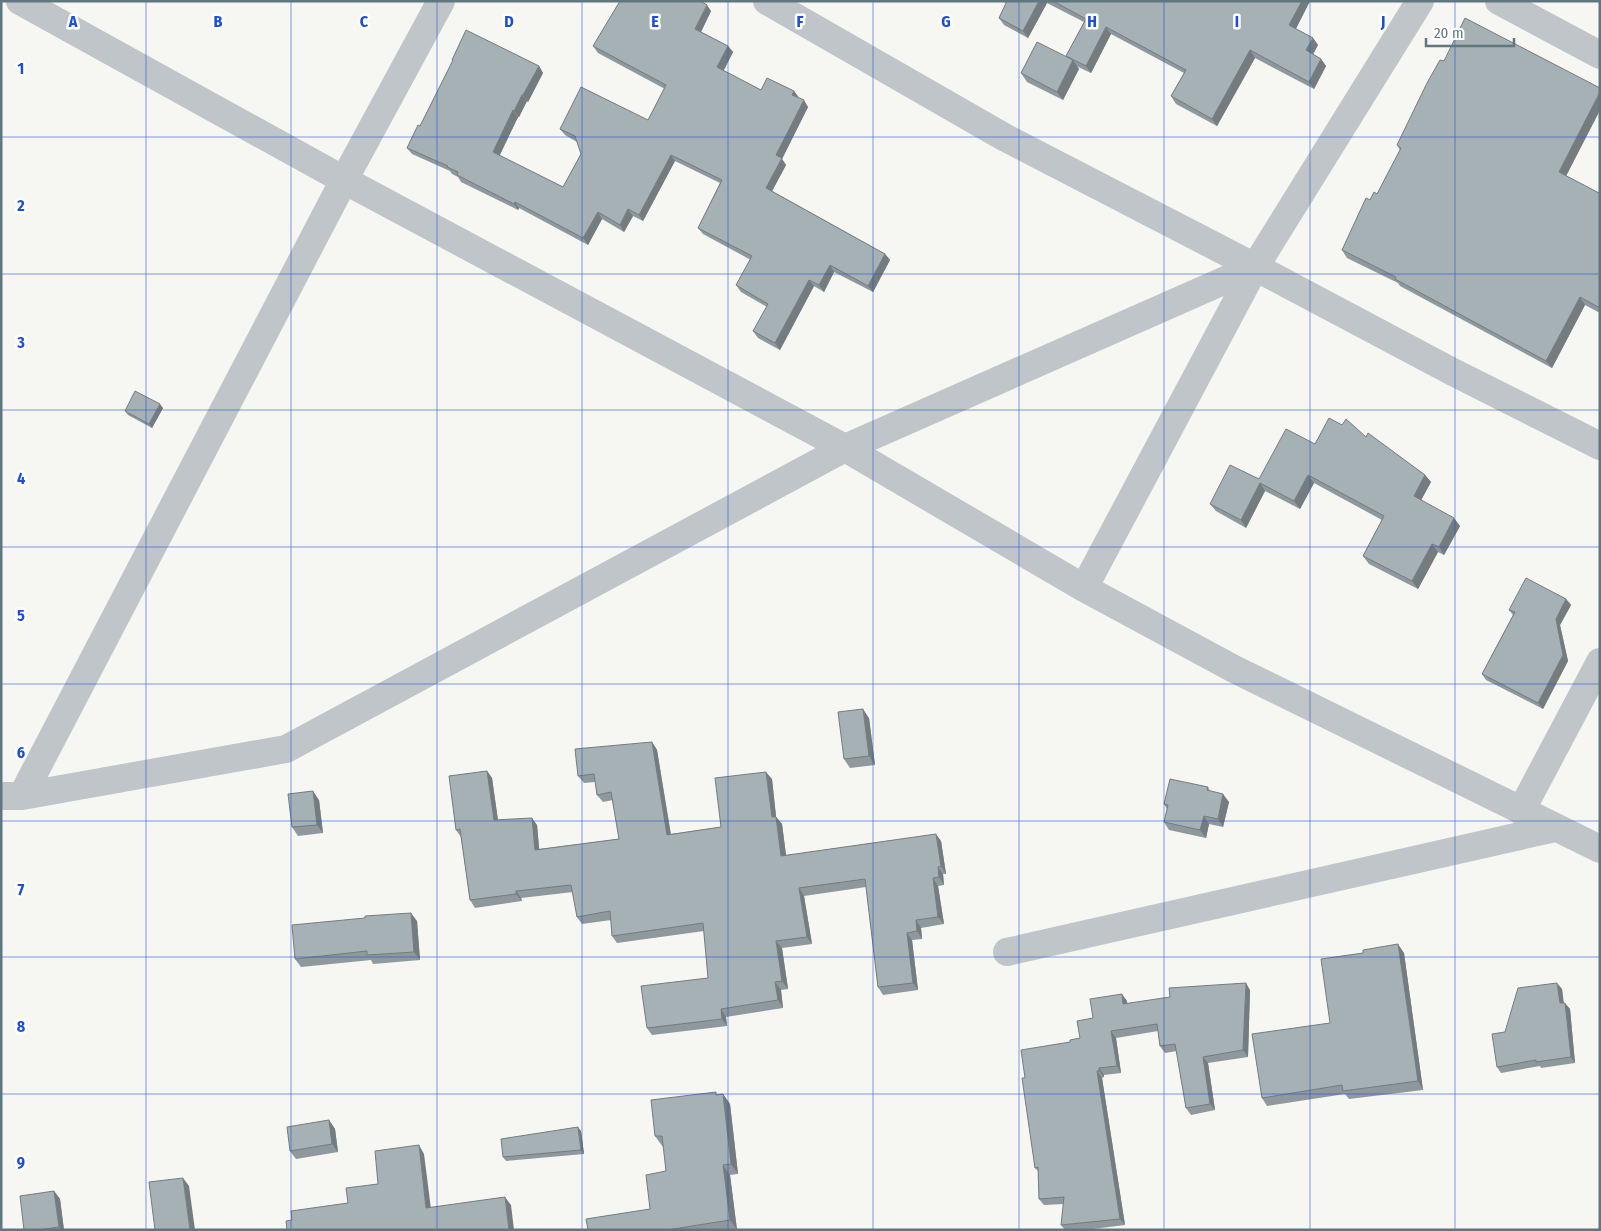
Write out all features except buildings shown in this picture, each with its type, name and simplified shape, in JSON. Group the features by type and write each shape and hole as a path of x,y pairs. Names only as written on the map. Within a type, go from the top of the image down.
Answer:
{"street":[{"path":"20,1 344,180 844,448 1084,588 1234,669 1521,812 1600,849"},
{"path":"12,796 441,1"},
{"path":"767,1 1004,137 1450,371 1600,446"},
{"path":"1084,588 1255,267 1420,1"},
{"path":"1499,1 1600,55"},
{"path":"12,796 286,750 844,448 1255,267"},
{"path":"1521,812 1600,662"},
{"path":"1007,952 1555,828"}]}
